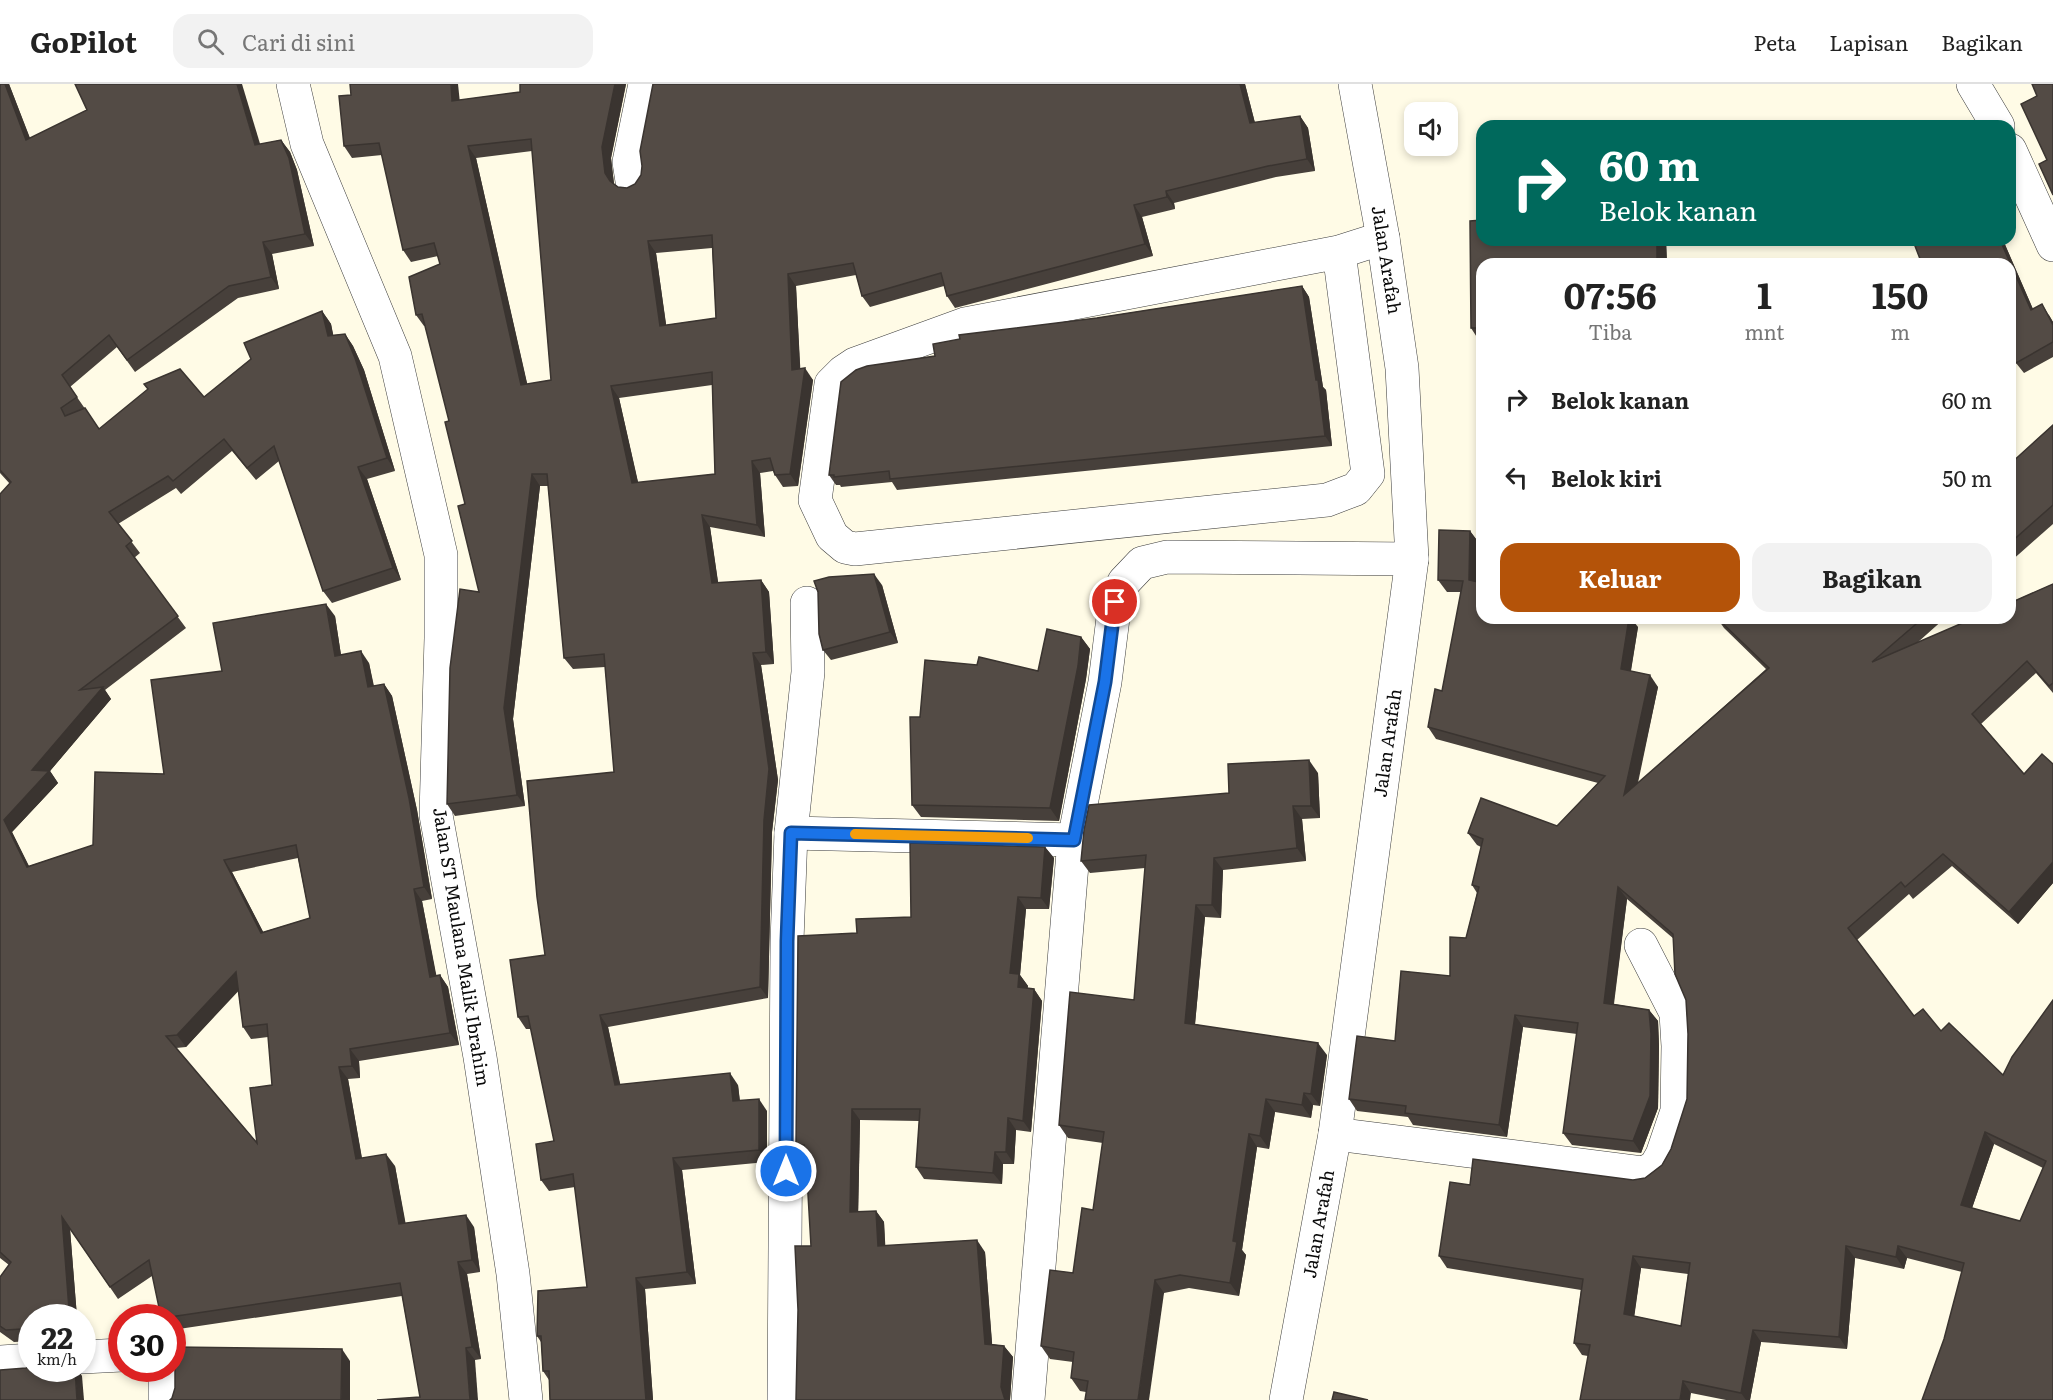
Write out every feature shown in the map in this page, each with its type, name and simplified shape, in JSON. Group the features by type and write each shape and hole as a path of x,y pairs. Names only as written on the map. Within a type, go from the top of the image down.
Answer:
{"street":[{"name":"Jalan ST Maulana Malik Ibrahim","path":"293,84 307,144 394,356 441,555 436,815 482,1069 513,1274 526,1400"},
{"path":"632,181 629,162 645,84"},
{"name":"Jalan Arafah","path":"1286,1400 1335,1134 1412,559 1402,368 1383,238 1355,84"},
{"path":"1973,84 1994,120"},
{"path":"2016,163 2053,245"},
{"path":"1339,252 1368,474 1356,489 1327,500 855,549 845,547 832,536 816,500 817,488 831,384 855,364 965,324 1339,252 1383,238"},
{"path":"1028,1400 1074,840 1105,682 1115,602 1124,582 1142,562 1167,557 1412,559"},
{"path":"784,1400 787,953 791,833 808,672 807,603"},
{"path":"791,833 1074,840"},
{"path":"1335,1134 1644,1173 1650,1171 1662,1155 1677,1111 1676,1013 1641,945"},
{"path":"0,1362 18,1361"},
{"path":"165,1382 165,1400"}],"building":[{"path":"0,84 5,84 26,140 87,110 75,84 237,84 255,145 281,140 289,158 305,234 263,242 271,277 229,286 127,360 109,335 62,375 77,397 61,408 65,416 85,408 99,429 148,389 144,384 180,369 204,397 251,359 244,343 322,311 328,336 345,334 387,458 358,467 393,568 323,591 274,446 247,468 224,439 173,481 168,476 109,512 132,541 126,546 178,616 80,690 103,687 32,770 49,771 4,820 27,867 93,845 95,772 164,774 151,680 222,671 213,623 326,604 335,656 361,651 368,687 384,684 409,798 424,887 414,889 430,977 440,975 450,1033 350,1049 352,1066 339,1067 356,1159 386,1154 399,1224 466,1215 472,1260 458,1262 472,1347 466,1348 470,1400 377,1400 420,1397 400,1283 186,1315 186,1304 158,1304 149,1260 110,1287 62,1217 69,1304 18,1304 18,1329 6,1330 0,1326 0,1277 11,1262 0,1252 0,494 11,482 0,470","holes":["296,845 310,918 261,933 224,860","236,972 243,1027 267,1024 272,1085 250,1088 257,1143 166,1036 177,1035"]},
{"path":"350,84 451,84 452,101 520,92 520,84 615,84 602,147 605,173 618,187 627,188 635,184 641,175 640,151 653,84 1240,84 1250,123 1300,116 1307,159 1268,166 1166,191 1167,197 1134,205 1145,244 947,296 941,273 862,296 853,263 788,274 792,370 805,368 790,474 775,475 770,458 752,461 757,525 702,515 712,583 761,580 766,652 753,653 769,769 764,820 760,987 600,1015 615,1085 730,1073 733,1101 759,1099 759,1150 673,1158 687,1272 636,1278 646,1400 550,1400 549,1371 543,1371 541,1336 537,1336 538,1291 587,1287 573,1174 541,1180 536,1144 554,1141 528,1016 518,1017 510,960 545,955 537,897 527,781 614,772 604,654 564,658 547,474 532,474 504,708 517,795 447,804 450,668 460,589 479,592 458,506 465,504 445,422 449,421 422,314 416,315 409,277 440,264 434,243 403,250 379,143 344,146 339,96 351,95","holes":["531,139 551,380 521,385 468,146","712,235 716,318 660,326 648,241","712,372 715,474 632,483 611,386"]},
{"path":"2032,84 2053,84 2053,195 2039,164 2047,160 2021,104 2037,96"},
{"path":"1476,220 1476,246 1657,246 1657,258 1476,258 1476,328 1471,328 1470,221"},
{"path":"1915,246 2003,246 2008,258 1920,258"},
{"path":"2016,276 2031,310 2042,304 2053,325 2053,342 2016,363"},
{"path":"1302,286 1325,436 890,479 889,471 834,477 834,475 829,475 841,382 856,370 867,366 935,356 933,344 960,339 959,335 1097,318"},
{"path":"2053,425 2053,505 2016,538 2016,459"},
{"path":"1439,530 1470,531 1469,580 1476,582 1476,624 1628,624 1621,669 1650,675 1624,795 1769,668 1723,624 1916,624 1872,662 1960,624 2016,624 2016,600 2053,584 2053,683 2049,686 2027,661 1972,714 2024,774 2042,754 2053,764 2053,862 2009,912 1943,854 1905,887 1901,882 1848,928 1914,1016 1923,1009 1941,1031 1949,1023 2003,1075 2012,1057 2053,1000 2053,1400 1922,1400 1944,1339 1964,1263 1898,1246 1896,1257 1846,1246 1839,1337 1753,1330 1741,1393 1683,1381 1680,1400 1580,1400 1590,1345 1574,1343 1583,1279 1439,1256 1450,1182 1470,1185 1473,1159 1633,1180 1645,1178 1662,1165 1671,1149 1687,1099 1686,1000 1675,974 1673,934 1618,887 1604,1003 1649,1010 1651,1034 1650,1096 1633,1141 1563,1133 1578,1023 1515,1015 1499,1125 1405,1113 1406,1106 1349,1099 1357,1036 1395,1041 1401,971 1450,976 1450,937 1466,938 1479,887 1472,885 1483,839 1468,833 1481,798 1557,826 1605,776 1428,727 1435,689 1442,691 1463,581 1438,580","holes":["1985,1132 2046,1161 2020,1221 1961,1205","1633,1256 1690,1263 1681,1326 1624,1314"]},
{"path":"874,574 890,632 823,650 819,634 818,592 814,581 829,577"},
{"path":"1047,629 1081,637 1078,666 1050,808 912,805 910,717 920,717 925,660 977,665 979,657 1038,671"},
{"path":"1309,760 1311,806 1293,806 1297,848 1214,858 1212,905 1196,905 1185,1023 1318,1043 1311,1094 1304,1093 1302,1105 1266,1099 1260,1136 1249,1134 1233,1241 1237,1242 1230,1283 1180,1275 1155,1280 1138,1400 1085,1400 1088,1381 1071,1378 1074,1352 1041,1346 1050,1270 1073,1273 1082,1208 1093,1210 1104,1132 1059,1125 1070,992 1134,1000 1146,855 1081,861 1089,805 1229,793 1228,764"},
{"path":"910,843 1045,847 1041,898 1018,897 1010,973 1019,974 1018,987 1034,989 1023,1121 1008,1118 1006,1152 995,1152 993,1173 916,1167 920,1109 852,1109 850,1212 876,1211 878,1246 977,1240 985,1344 1004,1346 1001,1387 1005,1400 796,1400 798,1310 795,1246 811,1246 804,1145 796,1146 798,936 857,933 856,919 911,917"},
{"path":"186,1347 342,1349 341,1400 170,1400 175,1382 186,1382"},
{"path":"18,1369 18,1382 76,1382 77,1400 0,1400 0,1370"},
{"path":"1334,1392 1368,1400 1332,1400"}],"slow traffic":[{"path":"855,834 1028,838"}],"route":[{"path":"786,1171 787,941 791,833 1074,840 1105,682 1115,602"}]}
